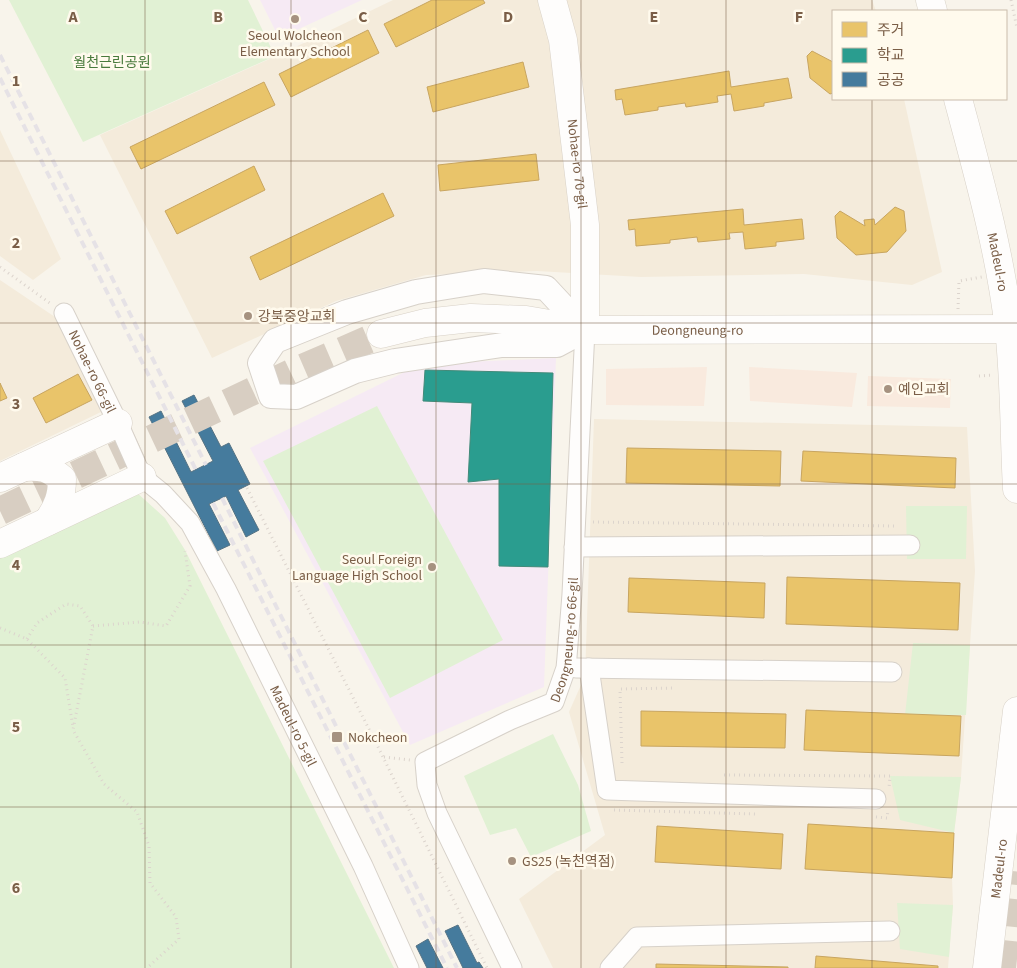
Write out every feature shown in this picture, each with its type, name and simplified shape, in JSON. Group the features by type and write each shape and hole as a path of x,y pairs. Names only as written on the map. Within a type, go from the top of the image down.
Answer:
{"main road":[{"name":"Nohae-ro 70-gil","path":"552,0 563,40 585,225 585,330"},
{"name":"Madeul-ro","path":"958,100 987,212 1013,329 1017,490"},
{"name":"Deongneung-ro","path":"380,334 425,323 470,318 526,320 585,330 1013,329"},
{"path":"12,472 118,423"},
{"path":"12,472 38,466 50,469 62,480 62,495 57,508 48,521"},
{"path":"0,544 142,477"},
{"name":"Madeul-ro","path":"987,968 1017,711"}],"street":[{"path":"484,281 546,288 585,330 557,345 502,344 396,361 354,371 296,397 271,396 260,362 275,341 347,312 416,292 484,281"},
{"name":"Nohae-ro 66-gil","path":"64,313 118,423 142,477 162,494"},
{"name":"Deongneung-ro 66-gil","path":"425,762 510,720 554,702 566,668 576,522 585,330"},
{"name":"Madeul-ro 5-gil","path":"162,494 190,523 226,588 363,866 410,968"},
{"path":"574,547 910,545"},
{"path":"566,668 892,672"},
{"path":"589,668 607,790 884,798"},
{"path":"425,762 427,785 437,814 512,968"},
{"path":"610,968 638,937 890,931"}],"path":[{"path":"1011,0 1017,28"},
{"name":"Nohae-ro 66-gil","path":"0,267 64,313"},
{"path":"958,330 959,281 1000,274"},
{"path":"247,488 487,968"},
{"path":"576,522 897,526"},
{"path":"93,626 140,622 166,626 190,586 185,550"},
{"path":"27,639 37,623 66,604 80,606 93,626 73,730"},
{"path":"0,628 27,639 65,678 73,730 104,784 137,812 149,846 150,883 176,916 179,939 146,968"},
{"path":"622,765 620,689 679,688"},
{"path":"383,757 425,762"},
{"path":"721,775 890,776 884,798 887,818 868,817"},
{"path":"614,810 760,814"}],"shaded area":[{"name":"Seoul Wolcheon Elementary School","path":"260,0 362,0 279,38"},
{"path":"393,0 872,0 876,10 832,10 832,100 904,100 942,272 912,285 804,274 641,277 537,271 426,275 336,301 212,358 100,135 285,52"},
{"path":"0,130 61,259 33,280 0,256"},
{"path":"0,280 58,319 103,411 0,461"},
{"name":"Seoul Foreign Language High School","path":"556,358 544,687 410,745 250,448 421,364"},
{"path":"707,367 704,406 606,405 606,369"},
{"path":"749,367 857,373 852,407 750,401"},
{"path":"868,376 951,379 950,408 867,406"},
{"path":"594,419 967,427 975,571 961,777 954,833 953,905 948,968 553,968 519,899 605,835 569,712 585,676"}],"green space":[{"name":"월천근린공원","path":"9,0 248,0 275,56 83,142"},
{"path":"377,406 503,640 390,698 263,461"},
{"path":"135,491 165,518 185,550 394,968 0,968 0,552"},
{"path":"906,506 967,506 966,559 907,559"},
{"path":"913,643 970,645 966,715 905,715"},
{"path":"553,734 578,785 591,831 531,857 516,828 490,835 464,776"},
{"path":"890,776 961,777 954,833 900,820"},
{"path":"897,903 953,905 949,957 900,949"}],"building: 주거":[{"path":"432,0 483,0 485,3 396,47 384,24"},
{"path":"368,30 379,53 291,97 279,74"},
{"path":"812,51 832,61 832,93 830,94 810,78 807,56"},
{"path":"523,62 529,87 433,112 427,87"},
{"path":"729,71 731,87 788,78 792,98 764,103 764,106 734,111 731,94 717,96 718,102 686,107 685,103 658,107 658,110 625,115 622,99 616,100 615,90"},
{"path":"264,82 275,105 141,169 130,147"},
{"path":"536,154 539,180 440,191 438,165"},
{"path":"254,166 265,190 177,234 165,211"},
{"path":"383,193 394,216 260,280 250,257"},
{"path":"895,207 904,211 906,231 887,252 856,255 837,238 835,216 840,211 865,226 864,220 874,219 875,225"},
{"path":"743,209 744,225 802,219 804,239 776,242 776,246 745,249 743,232 729,233 730,239 698,242 697,237 670,240 670,243 636,246 635,229 629,230 628,220"},
{"path":"78,374 92,400 46,423 33,398"},
{"path":"0,383 7,398 0,401"},
{"path":"627,448 781,451 780,486 626,483"},
{"path":"803,451 956,458 955,488 801,481"},
{"path":"787,577 960,583 958,630 786,624"},
{"path":"629,578 765,583 764,618 628,612"},
{"path":"806,710 961,716 959,756 804,750"},
{"path":"641,711 786,714 785,748 641,746"},
{"path":"808,824 954,833 952,878 805,869"},
{"path":"657,826 783,834 781,869 655,862"},
{"path":"816,956 938,966 938,968 815,968"},
{"path":"656,964 788,967 788,968 656,968"}],"building: 학교":[{"path":"425,370 553,373 548,567 499,566 499,479 468,482 472,403 423,401"}],"building: 공공":[{"path":"194,395 221,447 229,443 250,484 238,490 259,530 246,537 226,496 209,504 230,545 217,551 149,417 161,411 191,472 213,461 182,401"},
{"path":"458,925 477,963 479,962 483,968 463,968 445,931"},
{"path":"428,939 443,968 427,968 416,946"}],"tunnel":[{"path":"0,511 291,373 381,334"},
{"path":"1002,968 1012,871"}],"railway":[{"path":"0,55 206,465"},
{"path":"0,78 196,470"},
{"path":"222,498 457,968"},
{"path":"213,503 447,968"}],"place":[{"name":"Seoul Wolcheon Elementary School","path":"295,19"},
{"name":"강북중앙교회","path":"248,316"},
{"name":"예인교회","path":"888,389"},
{"name":"Seoul Foreign Language High School","path":"432,567"},
{"name":"Nokcheon","path":"337,737"},
{"name":"GS25 (녹천역점)","path":"512,861"}]}
